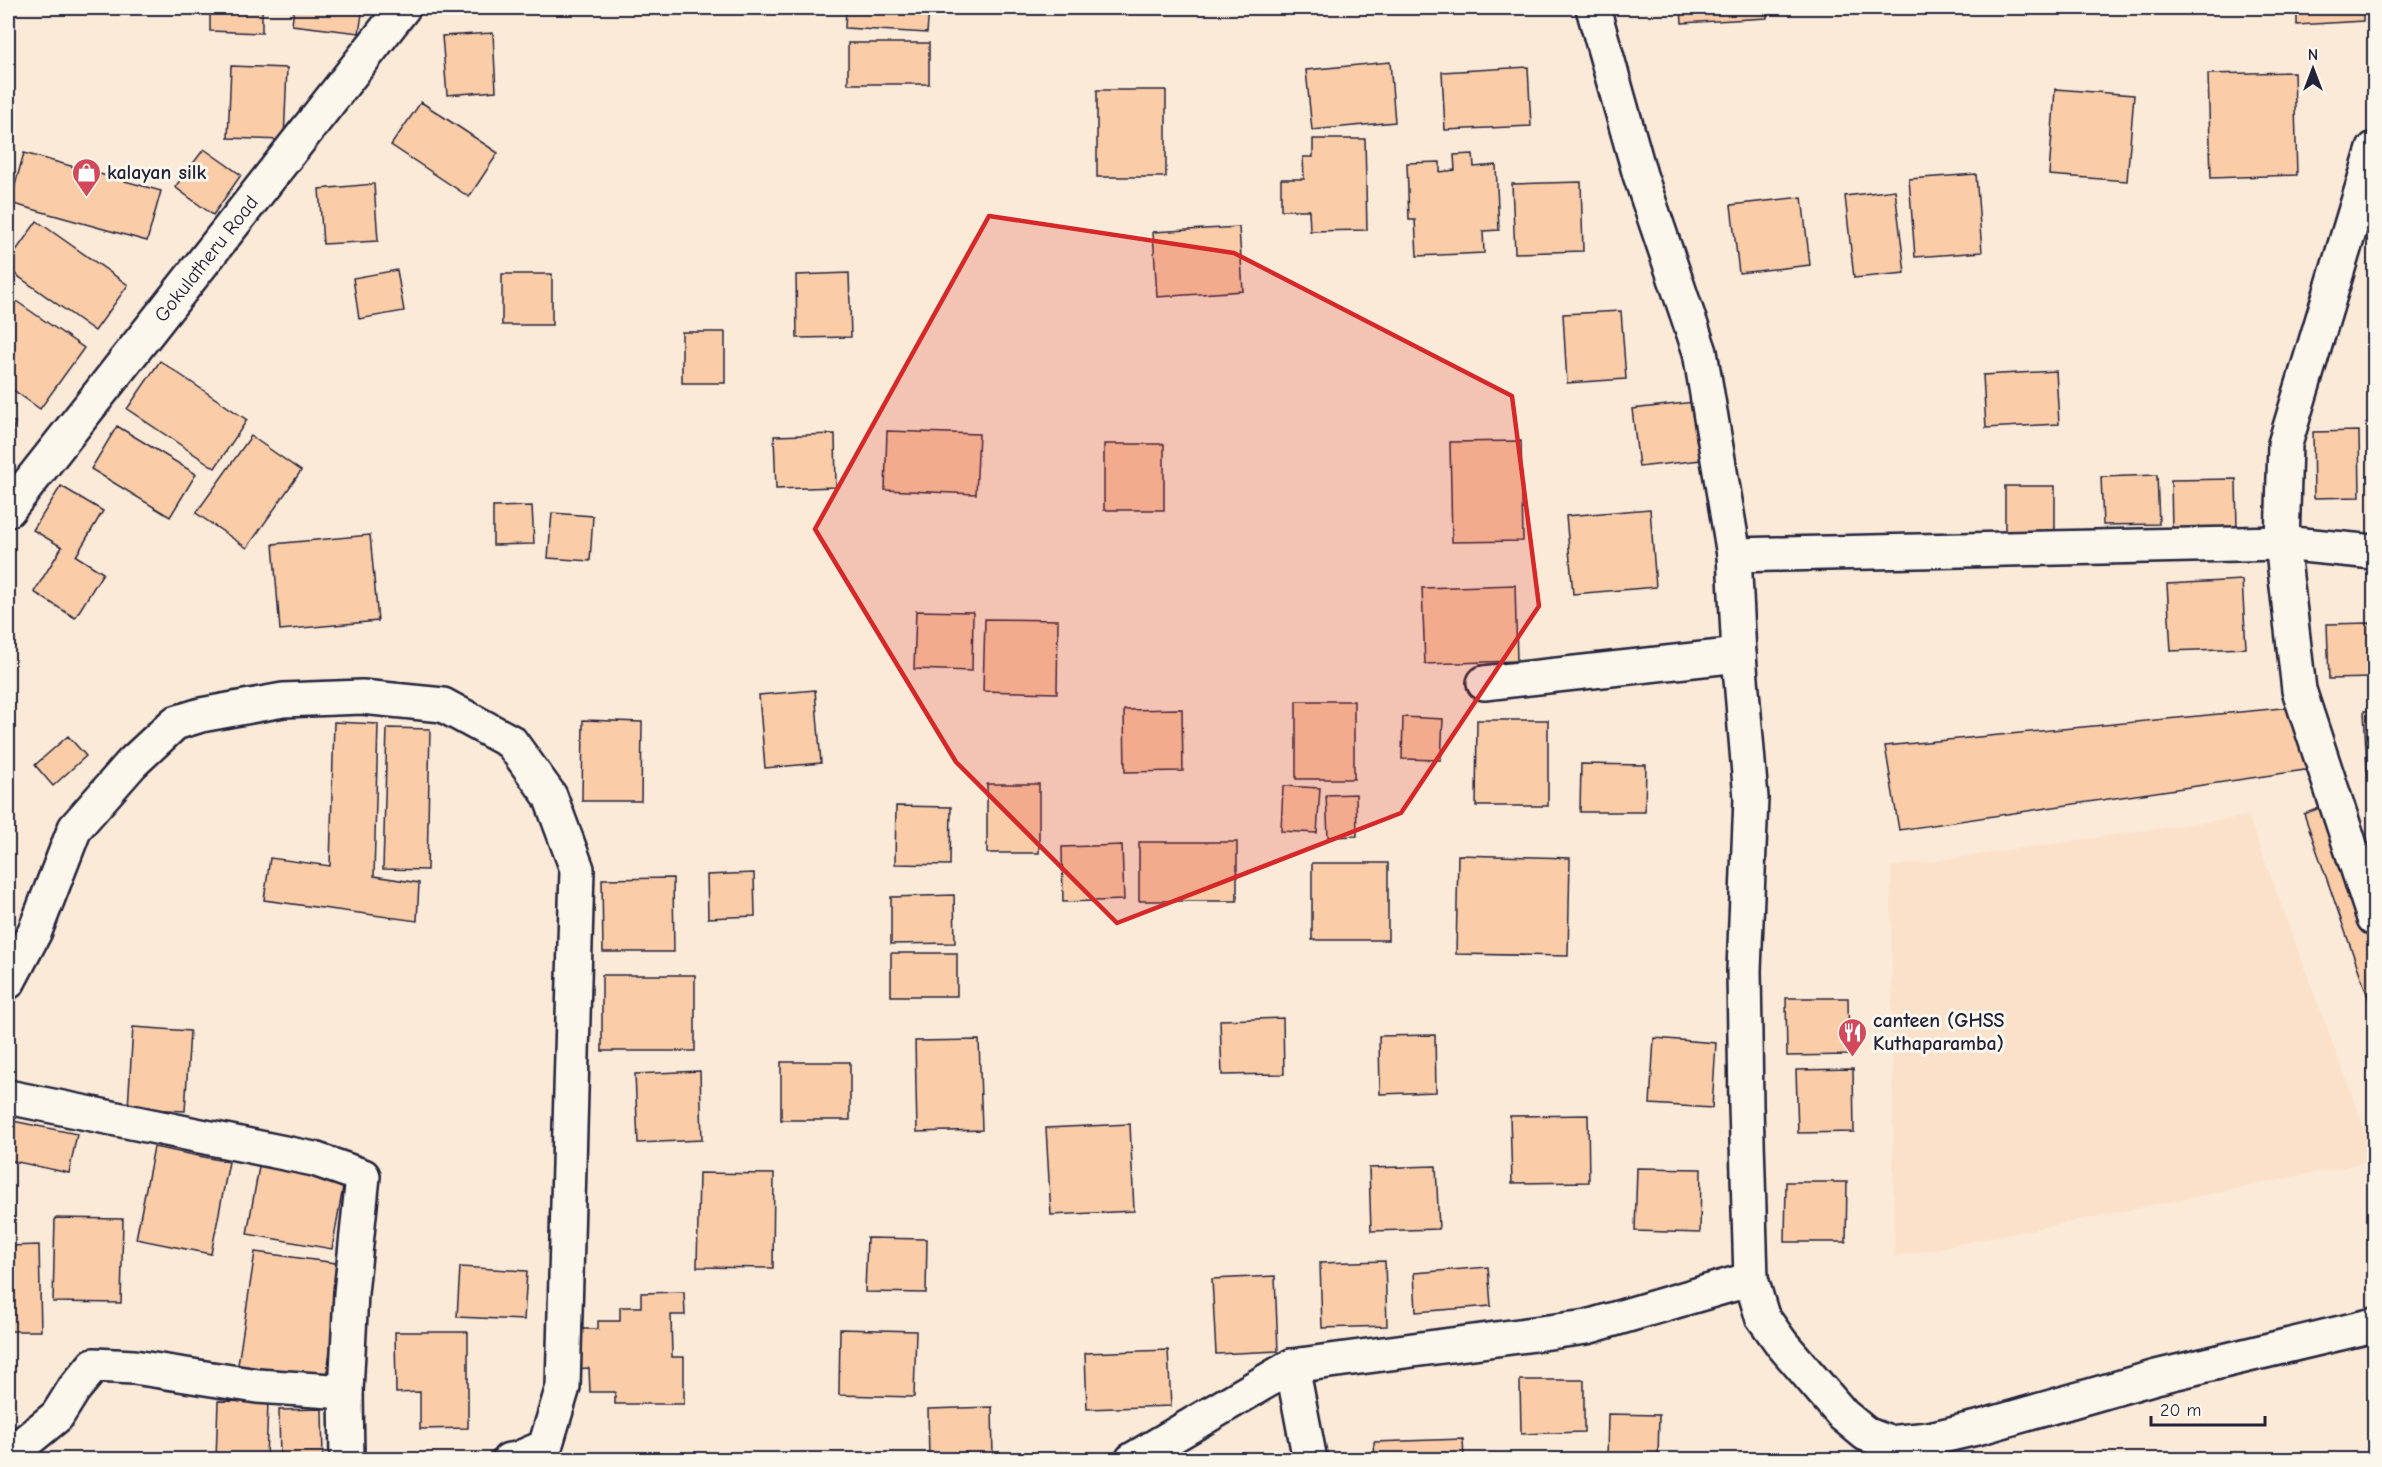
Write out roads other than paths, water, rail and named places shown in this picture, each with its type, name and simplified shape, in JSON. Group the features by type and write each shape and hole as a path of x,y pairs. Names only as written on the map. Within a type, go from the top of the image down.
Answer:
{"street":[{"name":"Gokulatheru Road","path":"8,510 403,8"},
{"path":"1593,8 1640,175 1700,352 1734,555 1739,656 1751,798 1744,970 1751,1279 1762,1316 1782,1344 1843,1415 1892,1451 2156,1377 2374,1325"},
{"path":"2373,158 2285,444 2282,543 2299,690 2374,918"},
{"path":"1734,555 2282,543 2374,552"},
{"path":"1484,683 1739,656"},
{"path":"8,982 35,932 75,828 132,763 175,723 201,715 283,700 362,697 443,705 511,742 550,796 577,869 563,1387 545,1447 509,1460"},
{"path":"8,1097 314,1159 363,1176 351,1293 346,1392 347,1460"},
{"path":"1132,1460 1292,1366 1587,1327 1751,1279"},
{"path":"8,1449 24,1443 57,1416 74,1389 94,1365 134,1367 257,1386 346,1392"},
{"path":"1292,1366 1310,1460"}],"place":[{"name":"kalayan silk","path":"86,198"},
{"name":"canteen (GHSS Kuthaparamba)","path":"1852,1058"}]}
